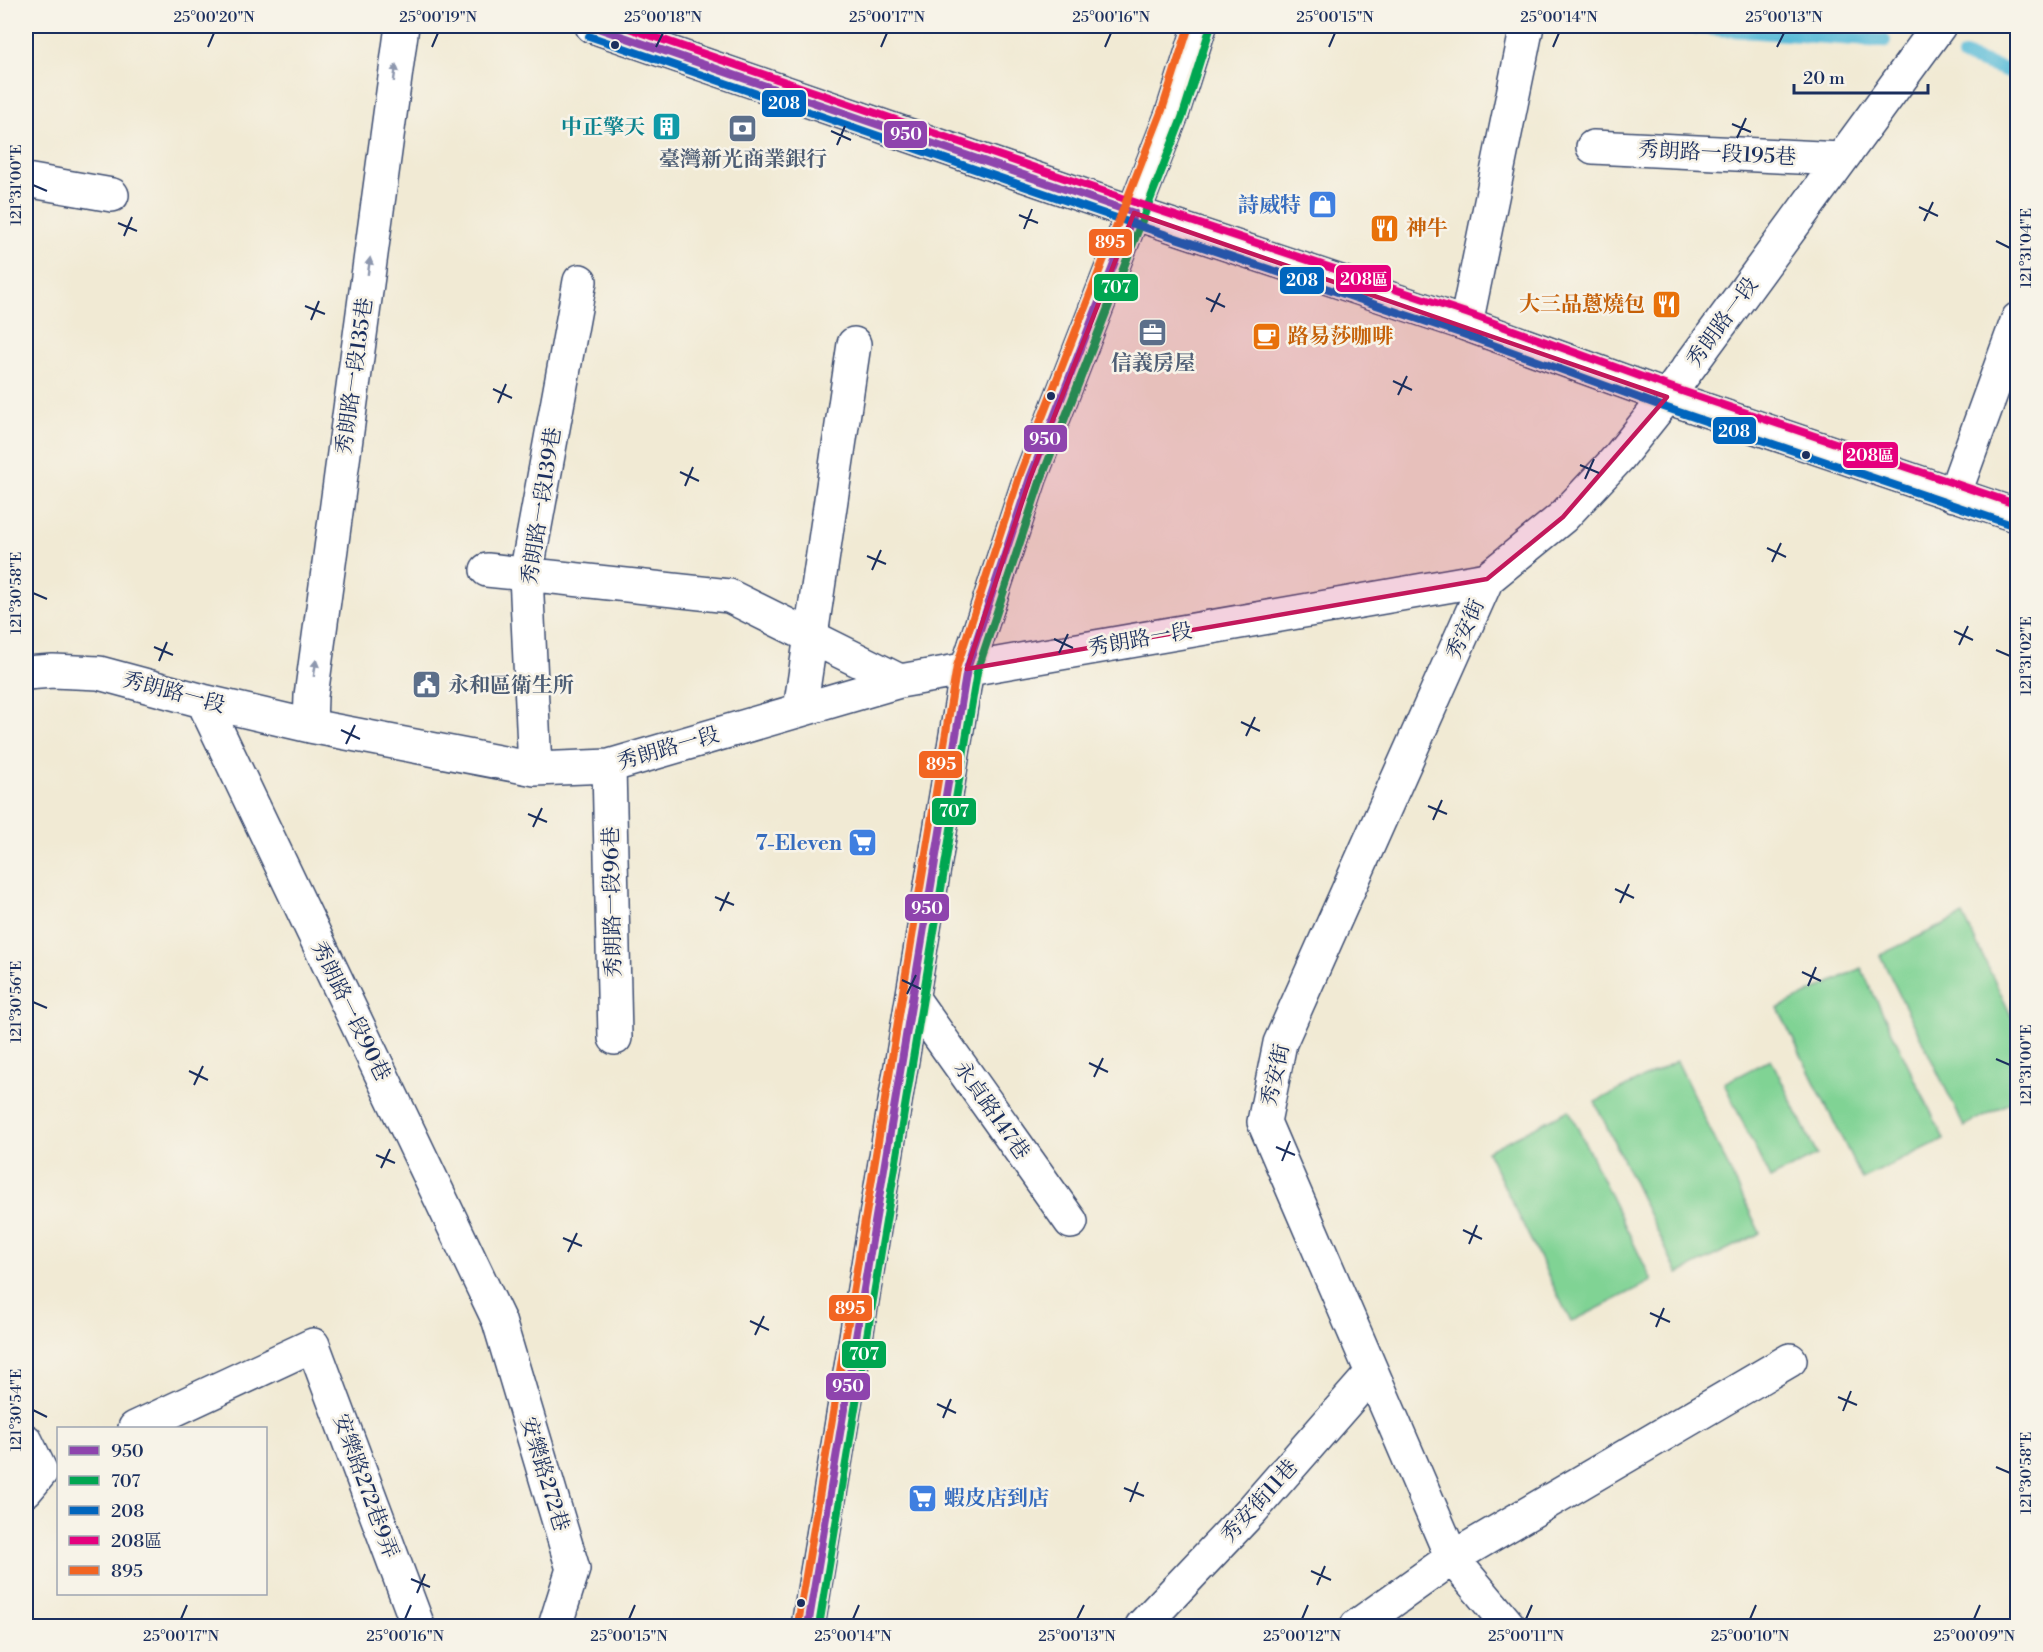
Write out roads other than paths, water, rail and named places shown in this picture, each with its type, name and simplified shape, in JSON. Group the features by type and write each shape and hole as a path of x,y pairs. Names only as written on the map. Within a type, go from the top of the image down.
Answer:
{"street":[{"name":"秀朗路一段135巷","path":"310,726 311,696 402,26"},
{"path":"592,26 1134,213 1466,324 1667,397 2018,516"},
{"path":"808,1626 967,669 1030,478 1172,114 1200,26"},
{"path":"1466,324 1527,26"},
{"name":"秀朗路一段","path":"26,673 53,671 99,673 203,701 310,726 535,769 609,766 900,681 1487,579 1563,517 1619,457 1667,397 1939,26"},
{"name":"秀朗路一段195巷","path":"1593,147 1841,159"},
{"path":"26,180 112,195"},
{"name":"秀朗路一段139巷","path":"535,769 526,575 580,281"},
{"path":"1954,495 2018,319"},
{"path":"800,710 854,344"},
{"path":"487,570 729,596 900,681"},
{"name":"秀安街","path":"1487,579 1280,1043 1264,1122 1452,1557 1509,1626"},
{"name":"秀朗路一段90巷","path":"203,701 499,1321"},
{"name":"秀朗路一段96巷","path":"609,766 615,1038"},
{"name":"永貞路147巷","path":"913,999 1071,1222"},
{"name":"安樂路272巷","path":"499,1321 573,1569 555,1626"},
{"name":"安樂路272巷9弄","path":"137,1427 313,1345 418,1626"},
{"path":"1357,1626 1452,1557 1790,1360"},
{"name":"秀安街11巷","path":"1142,1626 1253,1509 1372,1373"},
{"path":"26,1441 42,1475"}],"waterway":[{"path":"1675,26 1884,41"},
{"path":"1964,56 2018,74"}],"place":[{"name":"中正擎天","path":"666,127"},
{"name":"臺灣新光商業銀行","path":"743,128"},
{"name":"詩威特","path":"1322,205"},
{"name":"神牛","path":"1385,228"},
{"name":"大三品蔥燒包","path":"1666,304"},
{"name":"信義房屋","path":"1153,332"},
{"name":"路易莎咖啡","path":"1267,336"},
{"name":"永和區衛生所","path":"427,685"},
{"name":"7-Eleven","path":"863,843"},
{"name":"蝦皮店到店","path":"923,1498"}]}
